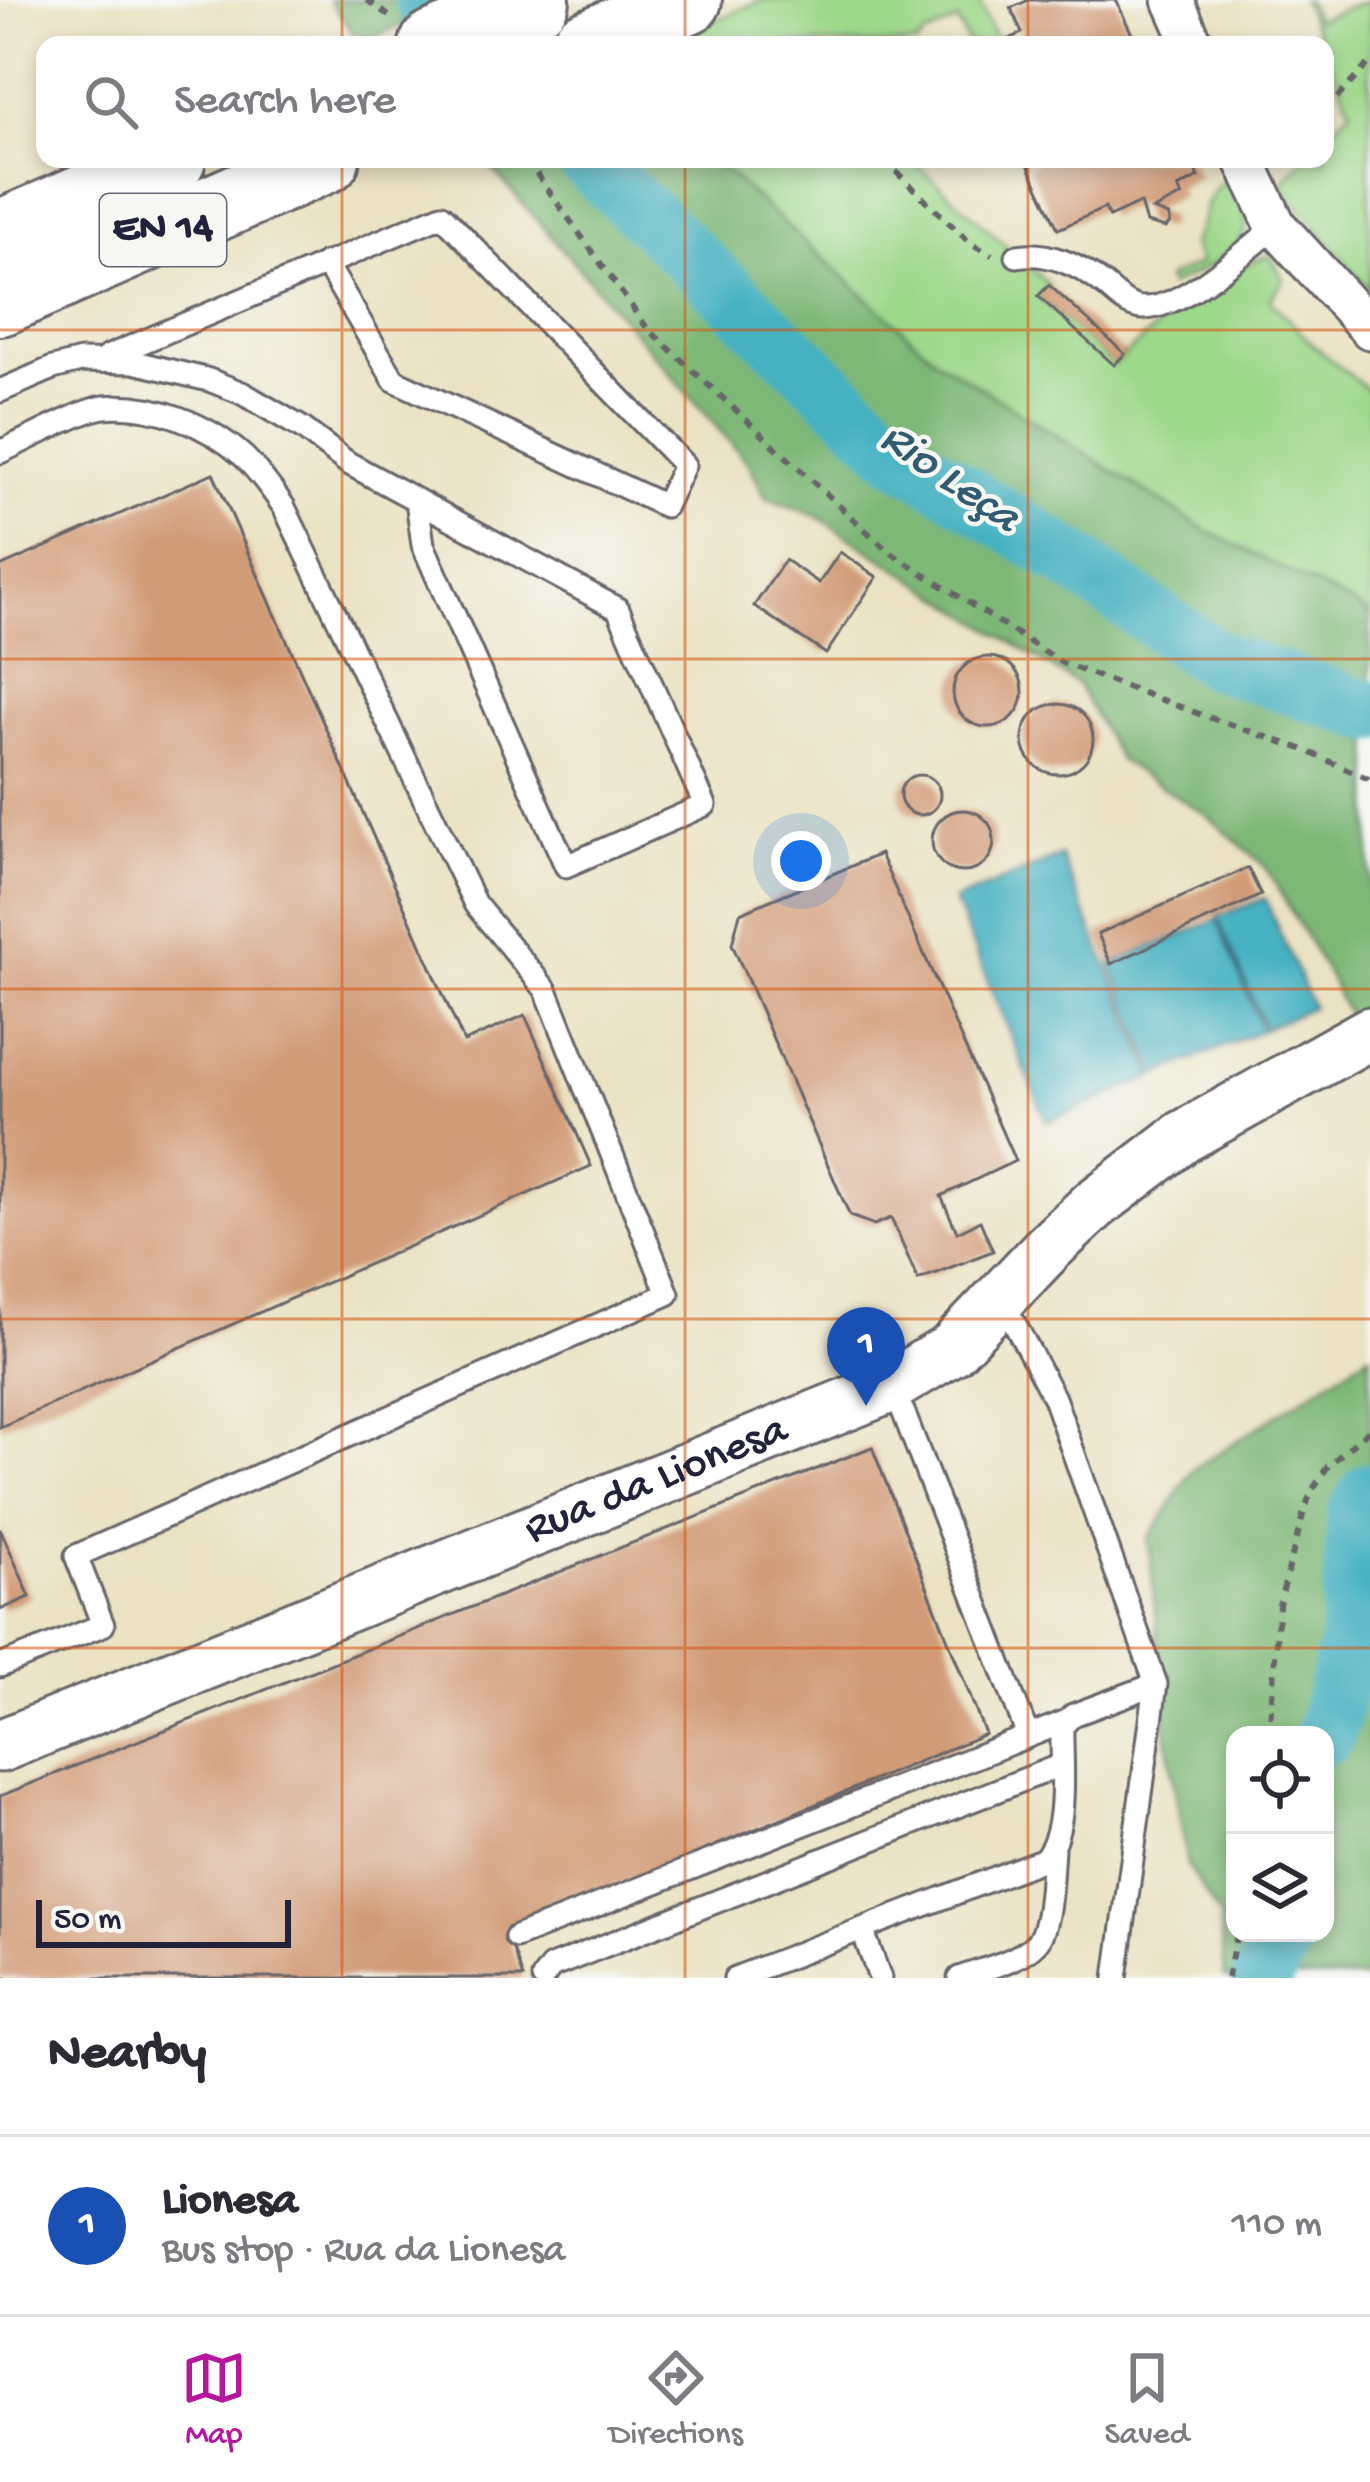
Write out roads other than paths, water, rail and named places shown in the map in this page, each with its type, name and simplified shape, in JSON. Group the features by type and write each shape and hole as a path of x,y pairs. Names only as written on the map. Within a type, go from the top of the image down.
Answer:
{"highway":[{"path":"414,33 536,0"},
{"path":"606,36 688,0"},
{"name":"EN 14","path":"0,234 151,168"},
{"name":"EN 14","path":"0,302 305,168"}],"street":[{"path":"1173,0 1189,36"},
{"path":"1248,168 1276,226 1370,329"},
{"name":"Rua da Lionesa","path":"0,1746 887,1388 951,1350 1095,1204 1183,1137 1370,1033"}],"lane":[{"path":"95,362 326,263 442,214 684,466 665,506 394,380 326,263"},
{"path":"1017,256 1041,254 1069,264 1128,304 1144,308 1165,303 1210,279 1276,226"},
{"path":"0,391 81,361 134,362 209,380 242,393 302,428 348,463 417,500 618,609 705,806 566,866 423,545 417,500"},
{"path":"0,452 100,407 144,409 181,418 220,440 264,480 284,507 476,904 546,990 668,1294 76,1556 103,1625 0,1666"},
{"path":"1001,1298 1054,1399 1156,1684 1116,1978"},
{"path":"903,1412 1028,1736"},
{"path":"959,1978 1022,1953 1044,1931 1060,1829 1062,1726 1073,1715 1156,1684"},
{"path":"516,1937 1067,1720"},
{"path":"543,1978 551,1966 1061,1766"},
{"path":"740,1977 1044,1859 1054,1848"},
{"path":"862,1929 880,1978"}],"water":[{"path":"1061,856 1154,1077 1047,1122 954,901"},
{"path":"1265,898 1312,1007 1265,1028 1218,917"},
{"path":"1217,920 1262,1030 1157,1075 1111,964"}],"waterway":[{"name":"Rio Leça","path":"425,0 461,36"},
{"name":"Rio Leça","path":"596,168 898,453 1070,560 1215,660 1370,711"},
{"name":"Rio Leça","path":"1327,1726 1350,1640 1357,1515 1370,1492"},
{"name":"Rio Leça","path":"1262,1978 1281,1942"}],"place":[{"name":"Lionesa","path":"866,1406"}]}
